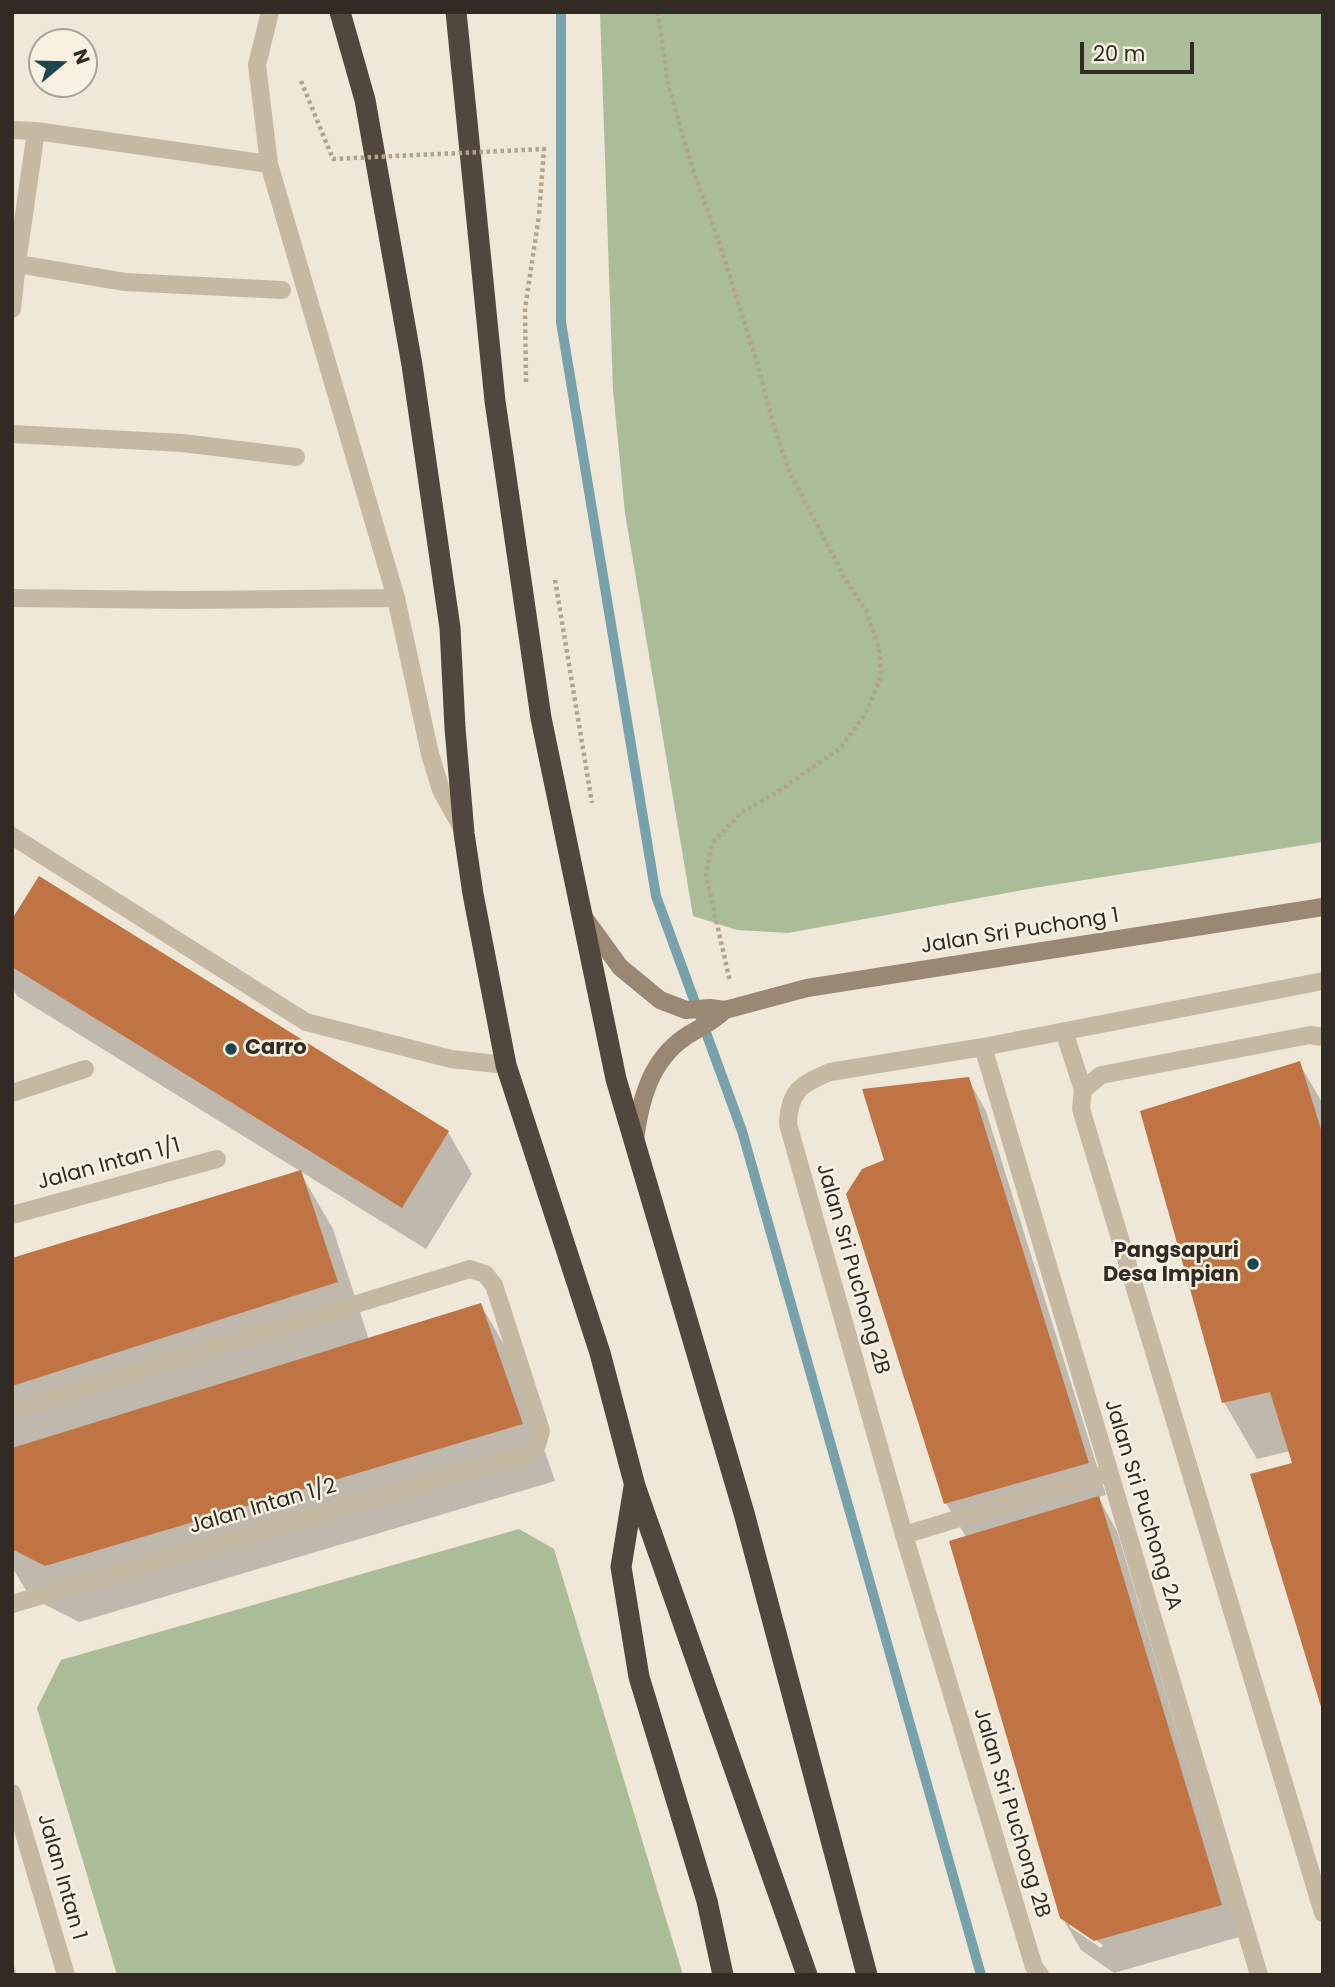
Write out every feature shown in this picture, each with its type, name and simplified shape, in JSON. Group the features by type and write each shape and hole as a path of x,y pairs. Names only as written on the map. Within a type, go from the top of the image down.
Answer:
{"highway":[{"path":"340,12 365,100 412,365 450,628 464,833 506,1065 600,1353 635,1486 807,1975"},
{"path":"457,12 495,401 541,718 581,913 616,1079 748,1526 867,1975"},
{"path":"635,1486 621,1567 639,1677 707,1901 723,1975"}],"street":[{"path":"270,12 257,65 269,164 396,598 430,754 441,790 464,833"},
{"path":"12,130 36,131 269,164"},
{"path":"12,309 14,263 36,131"},
{"path":"14,263 125,282 282,290"},
{"path":"12,434 183,443 296,457"},
{"path":"12,598 396,598"},
{"path":"12,835 306,1021 450,1059 506,1065"},
{"name":"Jalan Sri Puchong 1","path":"581,913 621,967 660,1000 687,1010 722,1011 807,988 1323,907"},
{"name":"Jalan Sri Puchong 2B","path":"1040,1975 1034,1967 904,1535 788,1124 789,1107 798,1091 811,1080 830,1072 983,1047 1323,981"},
{"name":"Jalan Sri Puchong 1","path":"634,1142 639,1110 648,1083 662,1060 683,1038 722,1011"},
{"path":"1064,1031 1083,1090 1081,1109 1087,1132 1323,1913"},
{"path":"1083,1090 1101,1075 1121,1070 1310,1035 1323,1037"},
{"name":"Jalan Sri Puchong 2A","path":"983,1047 1259,1975"},
{"path":"12,1093 85,1069"},
{"name":"Jalan Intan 1/1","path":"12,1215 217,1159"},
{"name":"Jalan Intan 1/2","path":"12,1410 470,1269 485,1275 494,1285 541,1431 537,1445 527,1453 12,1604"},
{"path":"904,1535 1109,1473"},
{"name":"Jalan Intan 1","path":"12,1793 16,1820 66,1975"}],"path":[{"path":"658,12 668,83 680,126 757,362 789,471 844,577 866,611 878,648 881,677 865,715 840,748 779,791 740,813 712,845 706,875 722,1011"},
{"path":"301,81 333,159 544,149 539,215 525,309 526,384"},
{"path":"553,569 595,816"}],"green space":[{"path":"600,12 1323,12 1323,842 1034,888 788,933 737,930 693,916 625,513 613,390"},
{"path":"519,1529 554,1549 683,1975 117,1975 37,1708 61,1660"}],"building":[{"name":"Carro","path":"39,876 449,1131 402,1208 12,967 12,919"},
{"name":"Pangsapuri Desa Impian","path":"1300,1061 1323,1136 1322,1710 1250,1474 1292,1463 1270,1392 1222,1403 1140,1111"},
{"path":"969,1077 1089,1463 944,1504 846,1194 862,1169 884,1160 862,1089"},
{"path":"301,1170 338,1282 12,1386 12,1258"},
{"path":"481,1303 523,1424 45,1566 12,1549 12,1448"},
{"path":"1099,1496 1222,1905 1094,1941 1060,1918 949,1541"}],"waterway":[{"path":"561,12 561,322 656,896 742,1131 981,1975"}],"place":[{"name":"Carro","path":"231,1049"},
{"name":"Pangsapuri Desa Impian","path":"1253,1264"}]}
